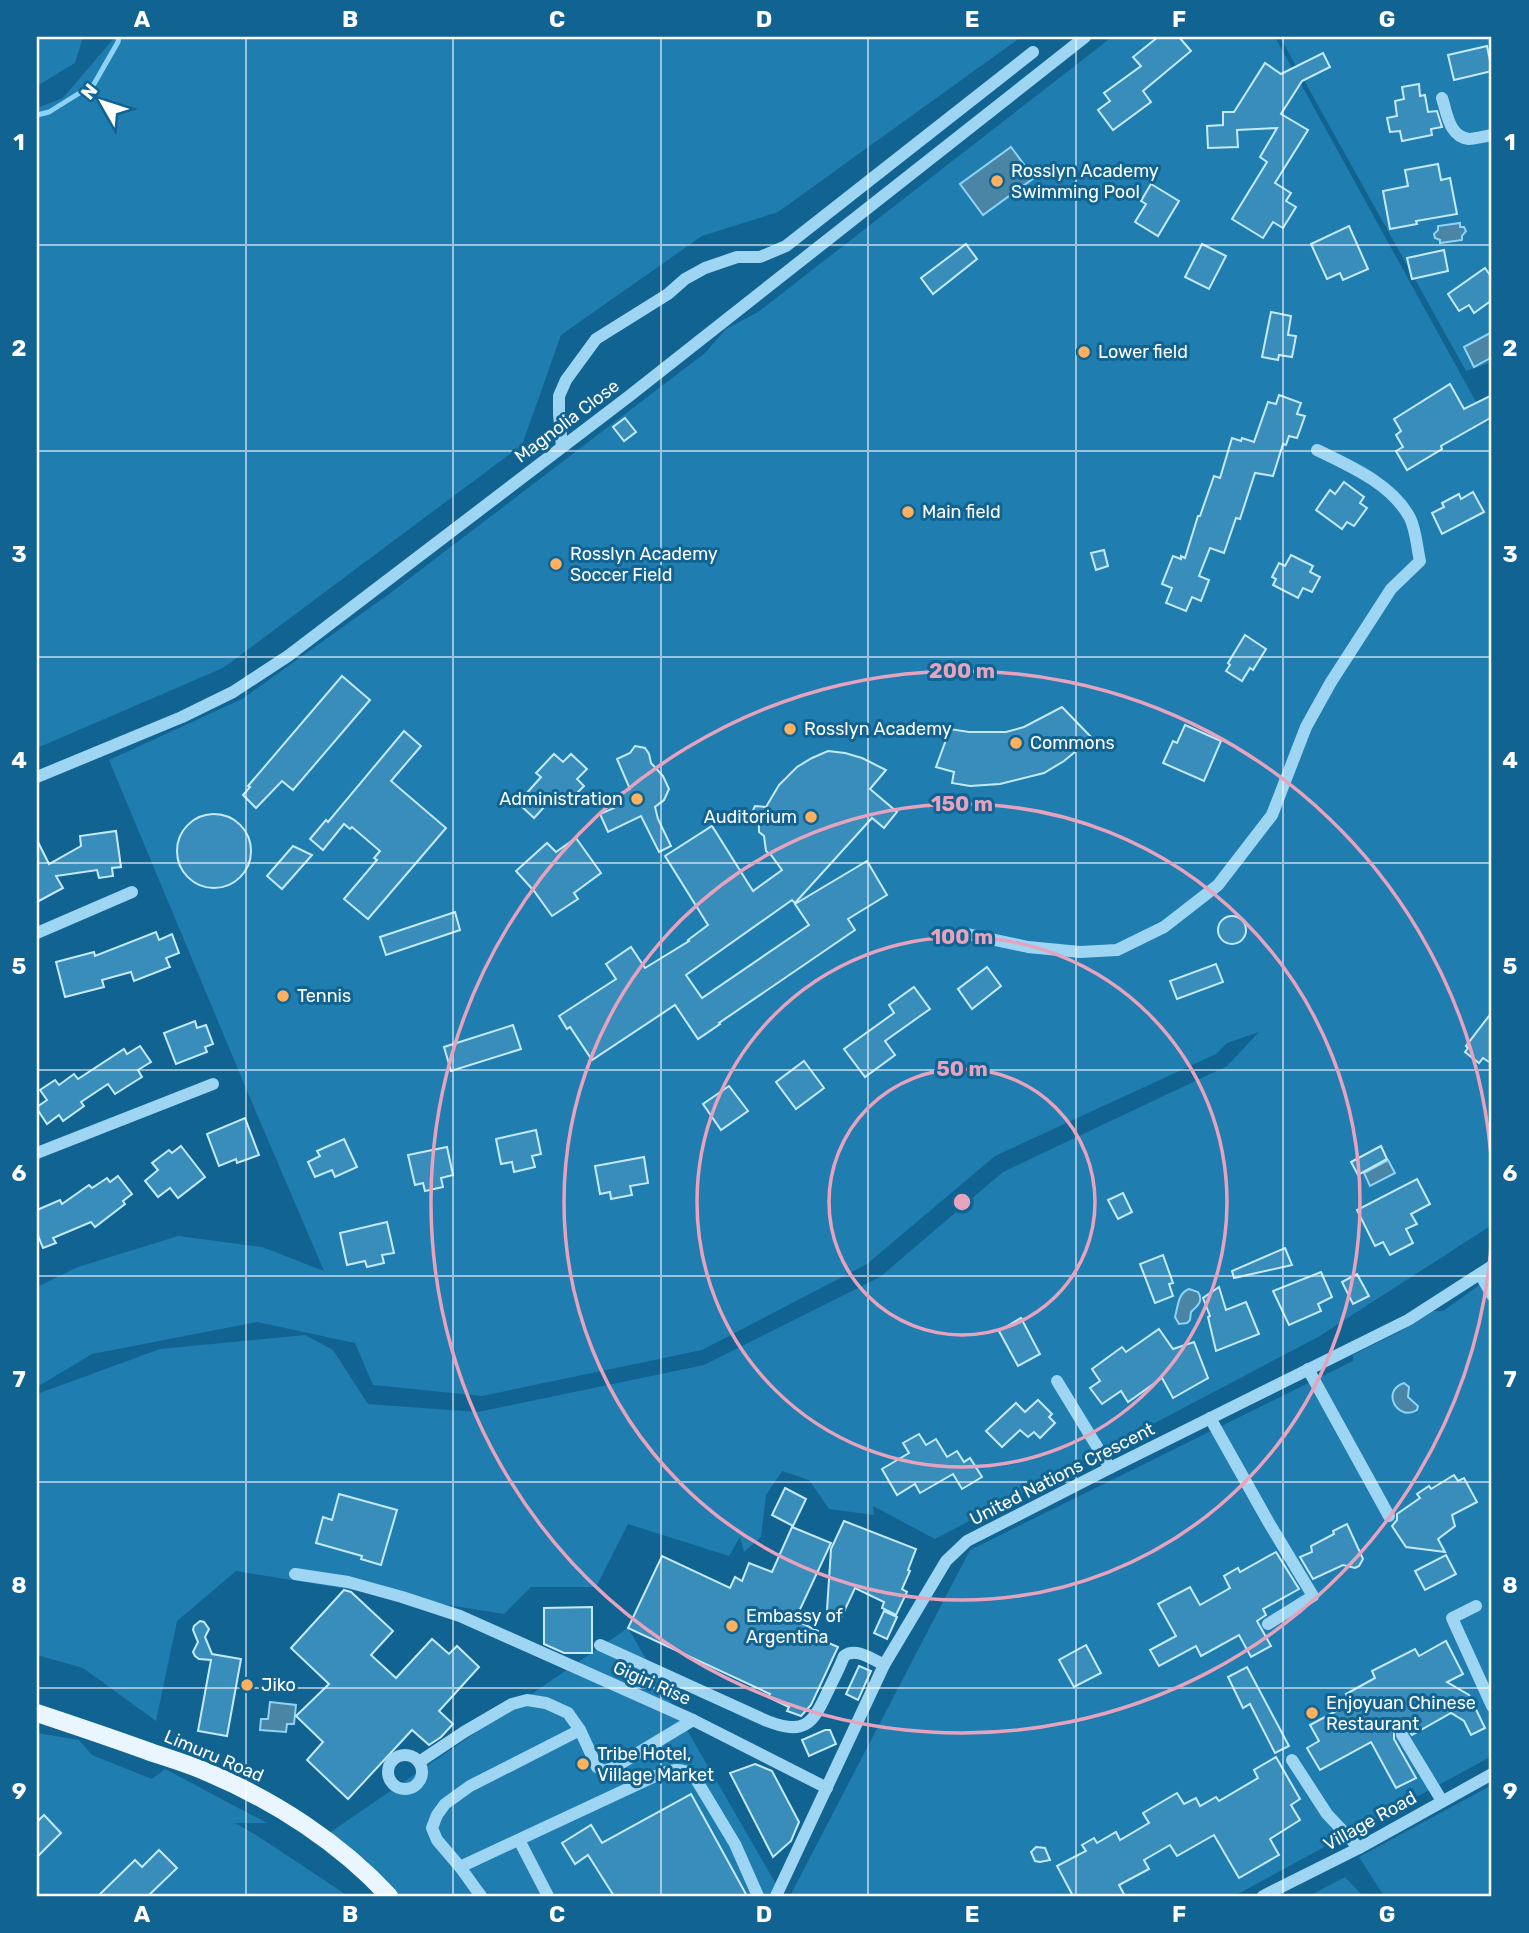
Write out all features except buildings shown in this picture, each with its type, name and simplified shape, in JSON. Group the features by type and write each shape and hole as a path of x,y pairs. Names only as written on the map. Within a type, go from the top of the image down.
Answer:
{"main road":[{"name":"Limuru Road","path":"37,1713 207,1772 238,1786 281,1810 322,1838 366,1872 389,1896"}],"street":[{"name":"Magnolia Close","path":"37,777 182,718 233,692 288,656 562,447 1085,37"},
{"path":"562,447 559,396 566,380 596,339 705,268 737,257 760,257 786,246 1033,52"},
{"path":"1442,98 1451,127 1456,134 1468,139 1492,135"},
{"path":"967,934 1028,947 1080,952 1117,950 1164,927 1218,885 1272,815 1307,727 1331,682 1391,589 1420,561 1411,519 1395,497 1358,471 1317,450"},
{"path":"37,933 132,892"},
{"path":"37,1153 213,1084"},
{"name":"United Nations Crescent","path":"776,1896 884,1665 946,1561 967,1541 1408,1320 1492,1266"},
{"path":"1480,1274 1492,1295"},
{"path":"1308,1369 1389,1516"},
{"path":"1057,1381 1110,1468"},
{"path":"1210,1418 1313,1596 1268,1623"},
{"name":"Gigiri Rise","path":"295,1574 359,1585 460,1616 693,1720 827,1788"},
{"path":"1476,1606 1452,1618 1492,1706"},
{"path":"600,1645 788,1728 807,1724 816,1717 844,1656 849,1652 884,1665"},
{"path":"419,1762 512,1704 527,1700 546,1703 568,1713 580,1730 597,1767 603,1770 613,1768 693,1720"},
{"path":"481,1896 437,1840 432,1828 437,1815 445,1804 470,1786 580,1730"},
{"path":"1402,1735 1442,1801"},
{"path":"1293,1760 1327,1814 1359,1848"},
{"path":"460,1867 653,1777 672,1769 681,1769 694,1776 735,1844 758,1896"},
{"name":"Village Road","path":"1264,1896 1359,1848 1492,1774"},
{"path":"519,1840 548,1896"}],"shaded area":[{"path":"37,37 83,37 75,63 37,86"},
{"path":"115,37 1021,37 778,212 702,236 561,335 522,445 223,668 37,748 37,108 63,98"},
{"name":"Rosslyn Academy","path":"1112,37 1275,37 1492,431 1492,1225 1318,1337 935,1539 873,1506 874,1515 829,1509 809,1480 782,1471 766,1495 761,1537 744,1552 740,1537 729,1556 628,1524 596,1587 531,1587 504,1614 236,1571 177,1621 156,1721 83,1668 37,1655 37,1394 160,1349 305,1335 333,1350 368,1404 478,1412 704,1365 880,1277 1003,1172 1227,1066 1259,1032 1227,1043 1216,1054 995,1156 867,1264 702,1350 482,1396 373,1385 355,1343 257,1322 92,1354 37,1387 37,1287 78,1267 178,1236 262,1247 324,1271 109,760 242,699 389,594 705,353 726,329 758,312"},
{"path":"1280,37 1492,37 1492,362 1466,371"},
{"name":"Rosslyn Academy Swimming Pool","path":"1011,147 1034,178 983,215 960,184"},
{"path":"1460,223 1460,227 1464,227 1466,231 1462,240 1440,243 1440,240 1435,238 1438,226"},
{"path":"1492,332 1492,357 1474,367 1464,347"},
{"path":"1388,1160 1395,1173 1370,1186 1364,1173"},
{"path":"1492,1276 1492,1756 1234,1896 791,1896 970,1550 1353,1361 1353,1355 1433,1311 1443,1311"},
{"path":"1189,1289 1198,1292 1200,1301 1191,1312 1190,1320 1179,1324 1175,1317 1178,1304"},
{"path":"1404,1383 1409,1387 1408,1397 1418,1406 1417,1410 1410,1413 1398,1409 1394,1404 1393,1392"},
{"path":"628,1628 783,1896 386,1896 322,1838"},
{"path":"270,1702 296,1705 294,1724 287,1724 286,1732 260,1730 261,1719 268,1719"},
{"path":"37,1733 79,1740 92,1755 152,1779 165,1769 267,1823 235,1823 348,1896 37,1896"},
{"path":"1492,1785 1492,1896 1384,1896 1359,1857"},
{"path":"1345,1877 1363,1896 1309,1896"}],"waterway":[{"path":"37,115 49,112 94,84 119,37"}],"place":[{"name":"Rosslyn Academy Swimming Pool","path":"997,181"},
{"name":"Lower field","path":"1084,352"},
{"name":"Main field","path":"908,512"},
{"name":"Rosslyn Academy Soccer Field","path":"556,564"},
{"name":"Rosslyn Academy","path":"790,729"},
{"name":"Commons","path":"1016,743"},
{"name":"Administration","path":"637,799"},
{"name":"Auditorium","path":"811,817"},
{"name":"Tennis","path":"283,996"},
{"name":"Embassy of Argentina","path":"732,1626"},
{"name":"Jiko","path":"247,1685"},
{"name":"Enjoyuan Chinese Restaurant","path":"1312,1713"},
{"name":"Tribe Hotel, Village Market","path":"583,1764"}]}
